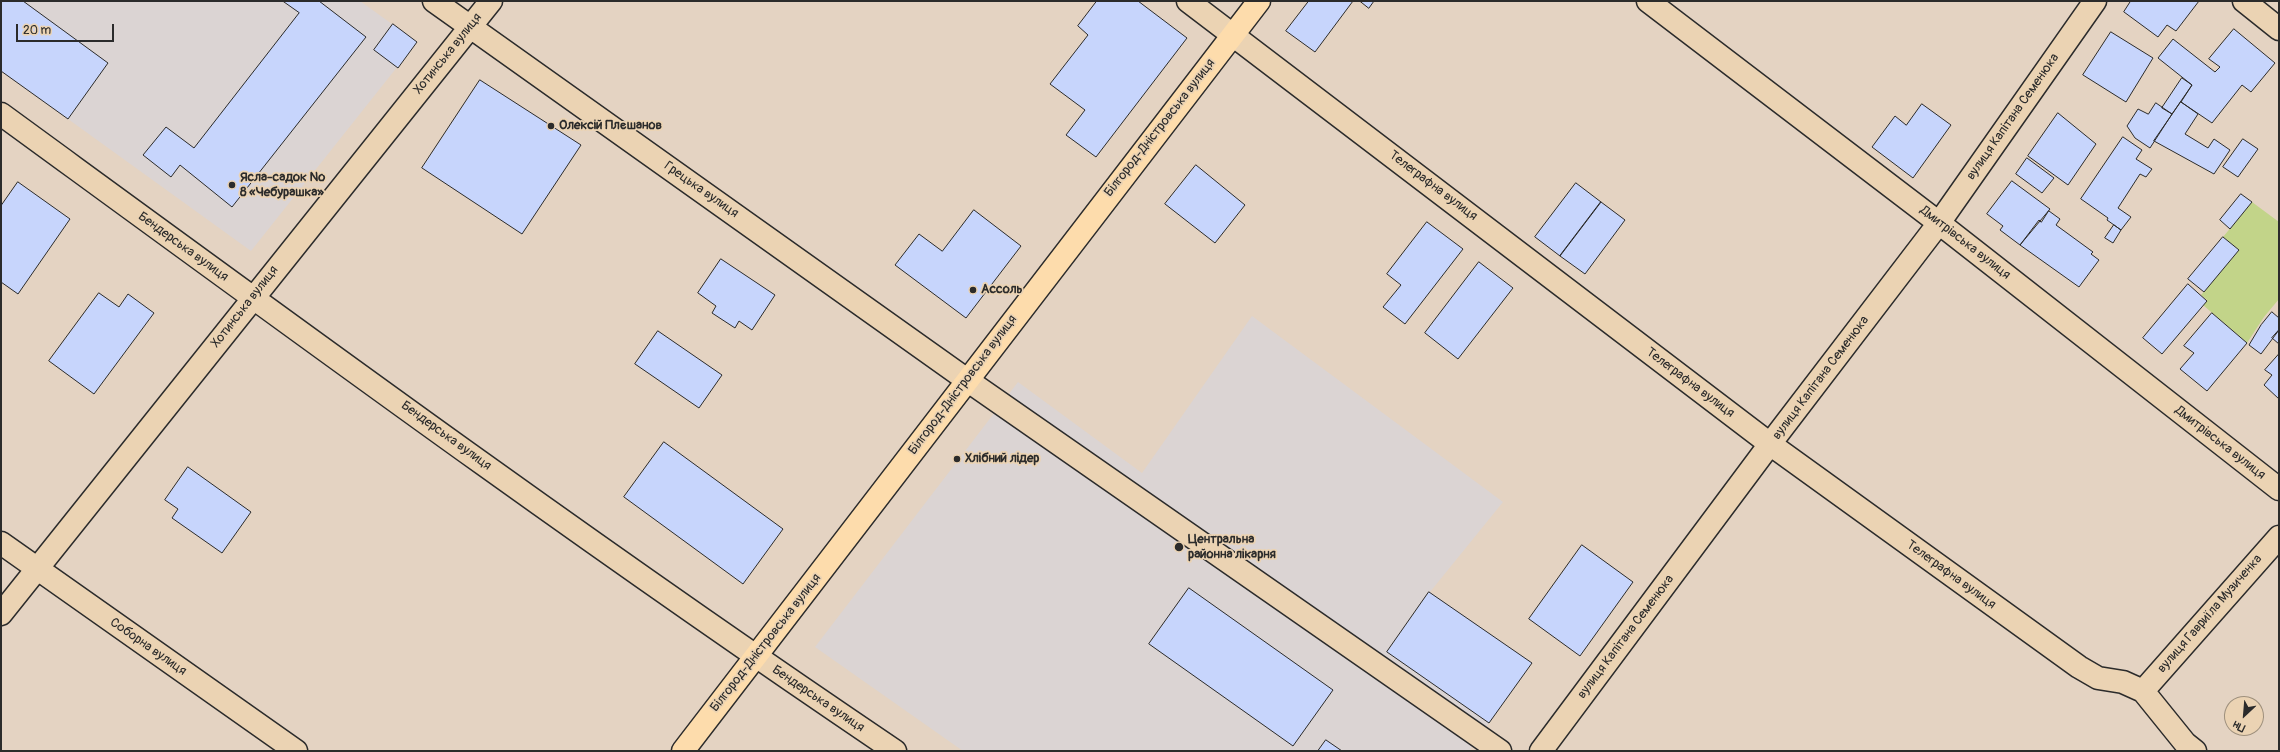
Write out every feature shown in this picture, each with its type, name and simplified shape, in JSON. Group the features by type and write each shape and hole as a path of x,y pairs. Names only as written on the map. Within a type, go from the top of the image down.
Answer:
{"main road":[{"name":"Білгород-Дністровська вулиця","path":"683,751 756,658 967,380 1259,1"}],"street":[{"name":"Грецька вулиця","path":"434,1 967,380 1500,751"},
{"name":"Хотинська вулиця","path":"1,614 38,570 252,298 491,1"},
{"name":"Телеграфна вулиця","path":"1188,1 1233,33 1770,444 2079,667 2098,678 2123,682 2143,692 2185,743 2196,751"},
{"name":"Дмитрівська вулиця","path":"1648,1 1939,223 2279,489"},
{"name":"вулиця Капітана Семенюка","path":"1542,751 1770,444 1939,223 2095,1"},
{"path":"2244,1 2279,29"},
{"name":"Бендерська вулиця","path":"1,114 252,298 756,658 895,751"},
{"name":"вулиця Гавриїла Музиченка","path":"2143,692 2263,553 2279,537"},
{"name":"Соборна вулиця","path":"1,543 296,751"}],"shaded area":[{"name":"Ясла-садок № 8 «Чебурашка»","path":"23,1 360,1 417,42 251,251 68,119 108,63"},
{"name":"Центральна районна лікарня","path":"1252,316 1503,502 1430,592 1532,663 1469,751 963,751 815,647 1018,382 1142,473"}],"green space":[{"path":"2252,202 2279,222 2279,299 2264,317 2247,343 2203,305 2207,300 2201,295 2239,250 2223,237"}],"building":[{"path":"1,1 23,1 108,63 68,119 1,71"},
{"path":"283,1 319,1 366,37 232,207 180,165 171,177 143,155 166,127 194,148 299,13"},
{"path":"1097,1 1138,1 1187,38 1096,157 1066,135 1085,110 1050,84 1088,35 1078,26"},
{"path":"1309,1 1353,1 1315,52 1286,31"},
{"path":"1360,1 1374,1 1369,8"},
{"path":"2131,1 2199,1 2176,31 2167,25 2158,37 2124,12"},
{"path":"393,24 417,42 398,68 374,50"},
{"path":"2234,29 2275,63 2251,92 2242,85 2212,123 2181,102 2192,85 2158,58 2173,39 2215,72 2220,67 2209,59"},
{"path":"2111,32 2153,58 2126,102 2083,75"},
{"path":"2182,78 2192,85 2172,114 2162,108"},
{"path":"480,80 581,145 522,234 422,168"},
{"path":"2181,102 2198,114 2185,134 2208,148 2214,139 2230,150 2214,174 2154,141"},
{"path":"2156,103 2172,114 2150,148 2135,138 2127,126 2138,109 2148,114"},
{"path":"1922,104 1951,125 1913,178 1872,147 1895,116 1906,125"},
{"path":"2058,113 2096,144 2068,185 2028,156"},
{"path":"2123,137 2142,150 2136,159 2152,169 2146,177 2140,174 2118,208 2131,217 2121,230 2107,220 2108,218 2081,199"},
{"path":"2243,139 2258,149 2238,177 2223,167"},
{"path":"2027,158 2054,178 2042,193 2016,174"},
{"path":"1196,165 1245,205 1215,243 1165,204"},
{"path":"2012,181 2050,209 2020,245 2000,230 2003,226 1987,214"},
{"path":"18,182 70,219 18,294 1,282 1,206"},
{"path":"1576,183 1601,202 1560,256 1535,237"},
{"path":"2241,194 2252,202 2230,229 2220,220"},
{"path":"1601,202 1625,220 1585,274 1560,256"},
{"path":"974,210 1021,246 966,318 895,265 919,234 942,251"},
{"path":"2049,211 2060,219 2056,225 2093,252 2091,254 2099,260 2079,287 2020,245 2039,220 2041,222"},
{"path":"1427,222 1463,249 1405,324 1383,307 1401,285 1387,274"},
{"path":"2114,225 2121,230 2113,243 2105,238"},
{"path":"2223,237 2239,250 2204,292 2188,279"},
{"path":"721,259 775,295 752,330 739,321 735,328 712,313 716,306 698,293"},
{"path":"1479,262 1513,288 1458,359 1425,333"},
{"path":"2188,284 2207,301 2162,354 2143,338"},
{"path":"99,293 119,307 128,294 154,313 94,394 49,361"},
{"path":"2272,312 2279,318 2279,330 2261,354 2249,345 2261,325"},
{"path":"2212,313 2247,343 2207,391 2180,369 2194,353 2184,346"},
{"path":"2279,330 2279,344 2272,338"},
{"path":"658,331 722,375 699,408 635,364"},
{"path":"2279,354 2279,399 2264,385 2272,375 2265,370"},
{"path":"664,442 783,529 743,584 624,497"},
{"path":"188,467 251,512 222,553 172,518 178,509 165,500"},
{"path":"1582,545 1633,582 1580,656 1529,619"},
{"path":"1189,588 1333,690 1293,746 1149,644"},
{"path":"1429,592 1532,663 1489,723 1387,652"},
{"path":"1326,740 1342,751 1318,751"}],"place":[{"name":"Олексій Плєшанов","path":"551,126"},
{"name":"Ясла-садок № 8 «Чебурашка»","path":"232,185"},
{"name":"Ассоль","path":"973,290"},
{"name":"Хлібний лідер","path":"957,459"},
{"name":"Центральна районна лікарня","path":"1179,547"}]}
